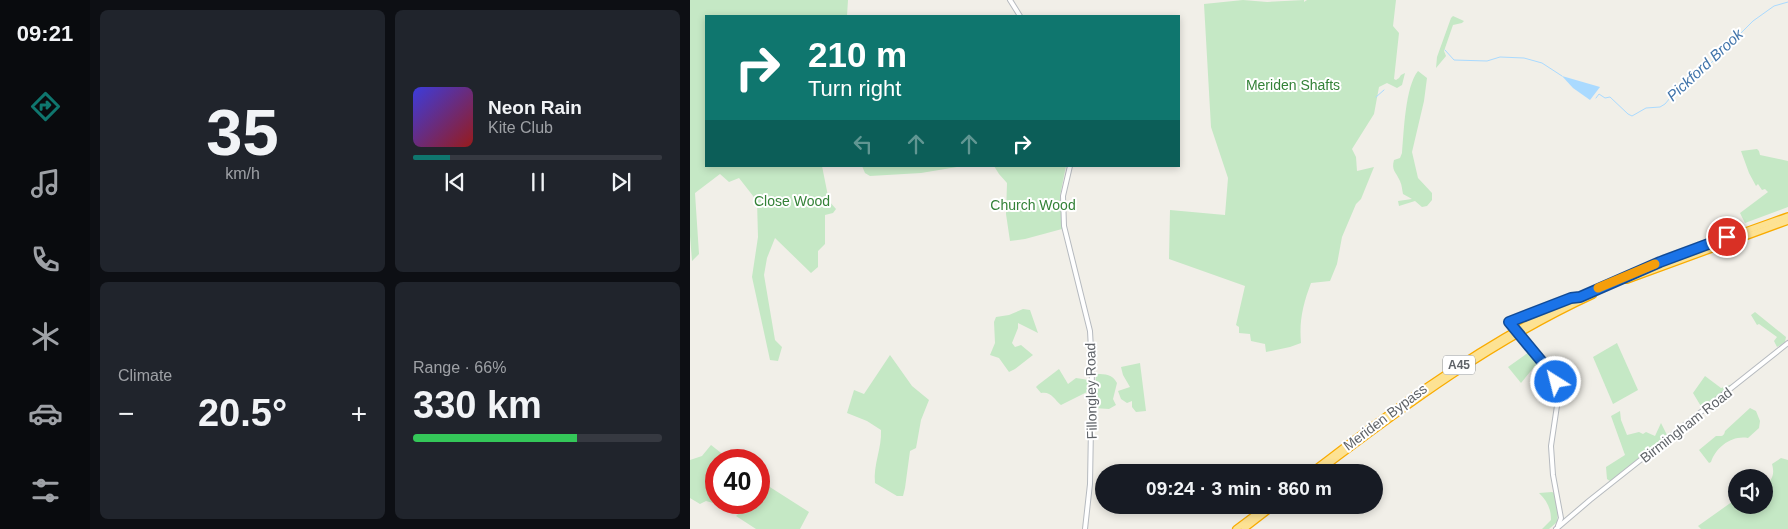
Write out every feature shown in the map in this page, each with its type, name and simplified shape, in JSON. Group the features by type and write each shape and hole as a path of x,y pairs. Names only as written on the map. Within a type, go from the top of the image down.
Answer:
{"highway":[{"name":"Meriden Bypass","path":"1328,464 1445,373 1500,339 1580,297 1660,262 1788,216"},
{"name":"Meriden Bypass","path":"1347,448 1467,364 1561,311 1607,288 1651,270 1788,221"},
{"path":"1511,324 1571,298 1580,297"},
{"name":"Meriden Bypass","path":"1324,464 1336,457"},
{"path":"1236,529 1256,514"},
{"path":"1244,529 1264,514"}],"main road":[{"path":"1010,0 1019,15"},
{"name":"Fillongley Road","path":"1070,167 1063,196 1064,226 1090,331 1092,368 1091,468 1085,529"},
{"path":"1511,324 1548,369 1557,385 1558,399 1552,433 1551,459 1560,512 1564,519 1556,529"},
{"name":"Birmingham Road","path":"1564,519 1583,507 1788,343"}],"green space":[{"name":"Close Wood","path":"690,0 848,0 847,15 705,15 705,167 822,167 829,201 836,209 833,213 825,215 825,244 818,251 818,267 811,273 775,238 767,258 764,275 775,340 782,347 778,361 770,360 752,277 758,237 757,201 739,178 729,182 720,174 695,193 699,254 692,261 690,236"},
{"name":"Meriden Shafts","path":"1243,0 1267,2 1304,0 1304,2 1307,0 1396,0 1393,26 1399,33 1394,79 1396,80 1405,73 1402,85 1397,88 1387,83 1379,87 1374,114 1352,149 1356,157 1357,171 1374,167 1342,237 1337,264 1330,281 1311,283 1302,313 1301,343 1266,352 1265,344 1251,341 1250,334 1239,333 1239,327 1236,325 1245,286 1169,259 1170,210 1225,215 1228,178 1211,127 1204,4"},
{"path":"1453,16 1464,21 1453,25 1444,51 1446,56 1436,68 1437,57"},
{"path":"1418,71 1427,78 1424,101 1412,152 1418,178 1432,193 1432,200 1427,206 1422,207 1415,201 1399,206 1398,201 1412,199 1403,194 1393,163 1394,160 1400,158 1402,153 1408,98 1410,88"},
{"path":"1757,149 1760,155 1788,161 1788,207 1745,223 1740,213 1768,192 1765,189 1762,190 1758,184 1756,186 1741,151"},
{"name":"Church Wood","path":"862,167 957,167 921,173 870,176 865,173"},
{"name":"Church Wood","path":"995,167 1066,167 1060,196 1062,229 1010,241 1006,214 1007,183"},
{"path":"1023,309 1030,310 1038,333 1018,323 1012,343 1015,347 1021,345 1033,355 1009,372 999,358 990,355 995,343 994,322 996,317 1009,315"},
{"path":"1755,312 1786,337 1785,342 1777,347 1774,341 1777,337 1759,324 1757,325 1751,315"},
{"path":"1617,343 1638,390 1613,404 1593,357"},
{"path":"1529,352 1548,373 1555,387 1535,366 1521,383 1508,367"},
{"path":"890,355 912,386 929,400 921,420 916,448 910,451 903,496 897,496 875,483 881,430 867,421 847,413 854,390 864,394"},
{"path":"1140,363 1146,411 1136,412 1132,407 1132,401 1127,403 1121,399 1118,391 1130,387 1121,367"},
{"path":"1059,369 1068,384 1076,378 1089,380 1089,391 1061,405 1050,394 1041,393 1036,387"},
{"path":"1096,374 1108,375 1117,383 1113,399 1116,405 1109,409 1094,408"},
{"path":"1705,376 1721,388 1736,383 1702,408 1693,393"},
{"path":"1750,408 1756,411 1760,421 1759,428 1748,438 1736,438 1725,443 1709,463 1699,450 1716,436 1723,435"},
{"path":"1620,411 1621,420 1627,435 1639,432 1643,434 1646,432 1655,436 1661,423 1667,435 1610,481 1607,479 1606,467 1625,455 1611,416"},
{"path":"711,445 716,449 708,449"},
{"path":"705,452 705,502 700,504 690,498 690,460 702,456"},
{"path":"1781,458 1788,460 1788,529 1701,529 1698,526 1728,505 1728,514 1773,514 1772,464"},
{"path":"770,487 809,512 800,529 756,529 736,516 738,514 770,514"},
{"path":"1539,493 1554,493 1558,513 1557,522 1549,529 1542,529 1551,520 1551,516 1548,505"}],"water":[{"path":"1562,76 1600,87 1590,100 1573,88"}],"waterway":[{"name":"Pickford Brook","path":"1596,98 1599,94 1605,98 1610,97 1632,116 1646,108 1660,107 1665,104 1685,80 1708,66 1753,21 1774,6 1788,2"},
{"path":"1445,50 1454,60 1487,61 1500,57 1524,58 1542,63 1562,76"},
{"path":"1376,97 1384,90"}],"slow traffic":[{"path":"1598,288 1655,264"}],"route":[{"path":"1556,382 1548,369 1509,322 1571,298 1580,297 1660,262 1727,237"}]}
